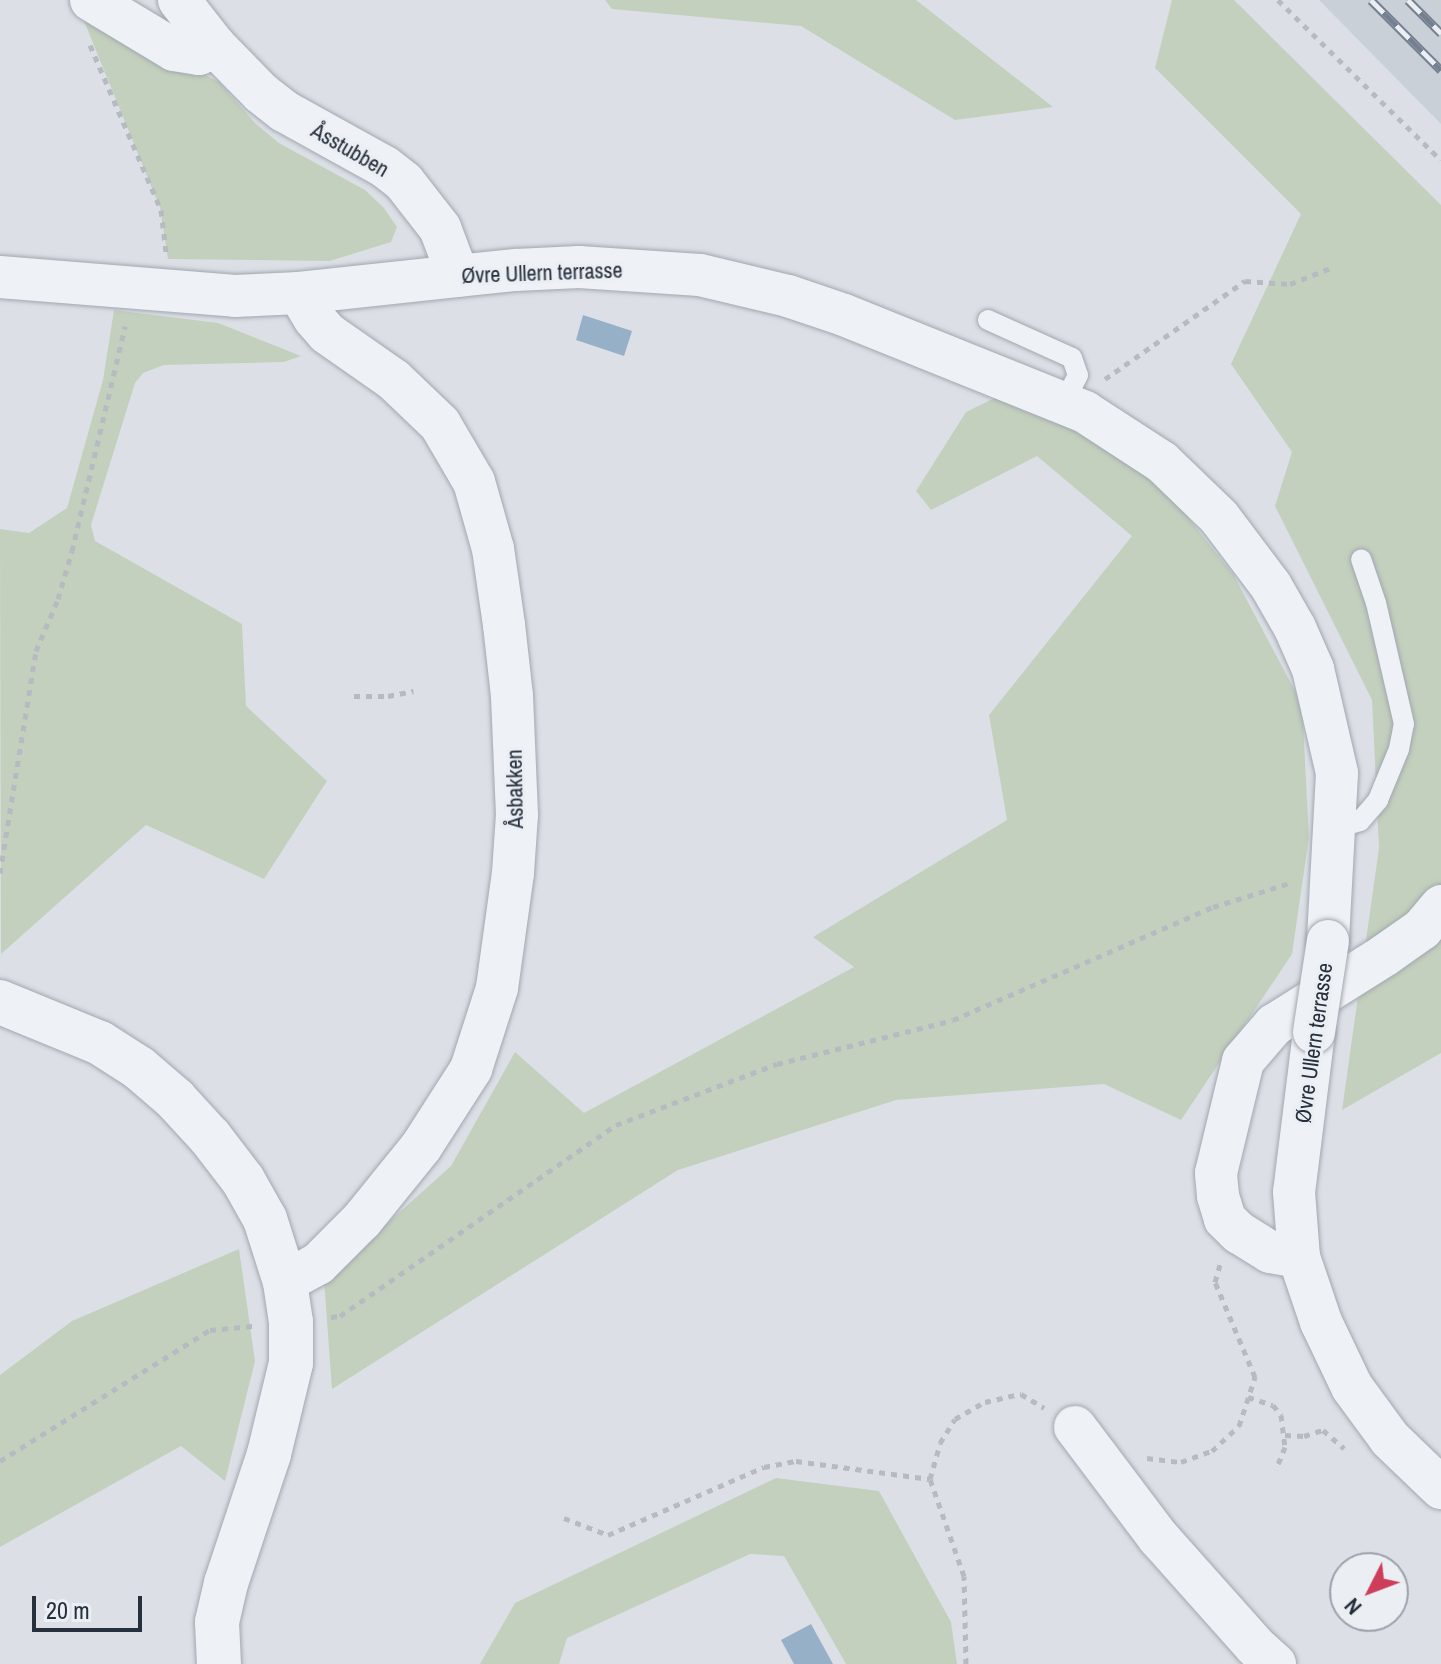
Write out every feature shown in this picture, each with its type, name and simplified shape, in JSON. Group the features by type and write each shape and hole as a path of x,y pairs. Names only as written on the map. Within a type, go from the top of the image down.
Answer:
{"street":[{"path":"91,0 174,50 199,54 215,46"},
{"name":"Åsstubben","path":"179,0 215,46 284,111 385,167 404,182 440,228 458,276"},
{"name":"Øvre Ullern terrasse","path":"0,277 235,296 579,267 643,269 744,284 844,315 1074,407 1162,462 1219,517 1271,586 1313,669 1337,773 1336,828 1328,941 1294,1192 1299,1257 1321,1322 1352,1387 1390,1439 1441,1488"},
{"name":"Åsbakken","path":"288,1302 318,1264 362,1220 421,1147 471,1069 497,988 513,873 517,815 512,696 504,625 493,549 474,482 440,424 394,380 327,333 299,293"},
{"path":"1299,1257 1270,1252 1239,1233 1225,1219 1218,1196 1216,1173 1243,1061 1274,1025 1422,929 1441,906"},
{"path":"0,1002 100,1043 139,1068 175,1099 243,1180 265,1219 288,1302 291,1363 285,1395 226,1583 217,1622 219,1664"},
{"path":"1075,1427 1158,1537 1255,1646 1275,1664"}],"lane":[{"path":"988,320 1076,362 1078,375 1074,407"},
{"path":"1336,828 1360,821 1378,800 1399,749 1404,724 1376,603 1361,559"}],"path":[{"path":"1278,0 1441,160"},
{"path":"0,873 36,651 58,599 154,290 161,210 89,42"},
{"path":"1074,407 1101,382 1245,281 1290,284 1333,267"},
{"path":"354,696 388,696 414,691"},
{"path":"0,1461 210,1330 288,1302 340,1316 616,1125 777,1064 953,1020 1213,907 1334,869"},
{"path":"1248,1397 1273,1405 1281,1415 1285,1447 1276,1469"},
{"path":"564,1518 608,1535 764,1467 796,1461 930,1479"}],"shaded area":[{"path":"1319,0 1441,0 1441,124"}],"green space":[{"path":"605,0 916,0 1053,107 955,120 801,26 612,9"},
{"path":"1172,0 1234,0 1441,205 1441,1053 1342,1110 1379,848 1372,700 1275,506 1292,452 1231,364 1301,214 1155,68"},
{"path":"80,11 219,82 255,123 279,143 365,190 384,208 397,227 391,242 330,261 168,259 160,208"},
{"path":"114,310 218,323 301,356 284,362 164,365 143,373 135,383 91,525 95,541 242,624 246,706 327,781 264,879 146,825 1,954 0,529 29,533 67,508 103,380"},
{"path":"1001,395 1084,420 1157,479 1233,574 1302,704 1309,837 1292,954 1181,1120 1104,1084 896,1100 678,1170 332,1389 324,1280 451,1166 515,1052 584,1113 854,967 813,937 1007,820 989,715 1132,536 1037,456 931,510 916,491 966,412"},
{"path":"239,1249 255,1361 225,1481 181,1446 0,1547 0,1375 72,1321"},
{"path":"776,1478 879,1491 951,1622 957,1664 846,1664 784,1556 750,1554 567,1638 559,1664 480,1664 515,1603"}],"water":[{"path":"583,315 632,331 624,356 576,340"},
{"path":"811,1624 833,1664 794,1664 781,1640"}],"railway":[{"path":"1371,0 1441,70"},
{"path":"1408,0 1441,33"}]}
